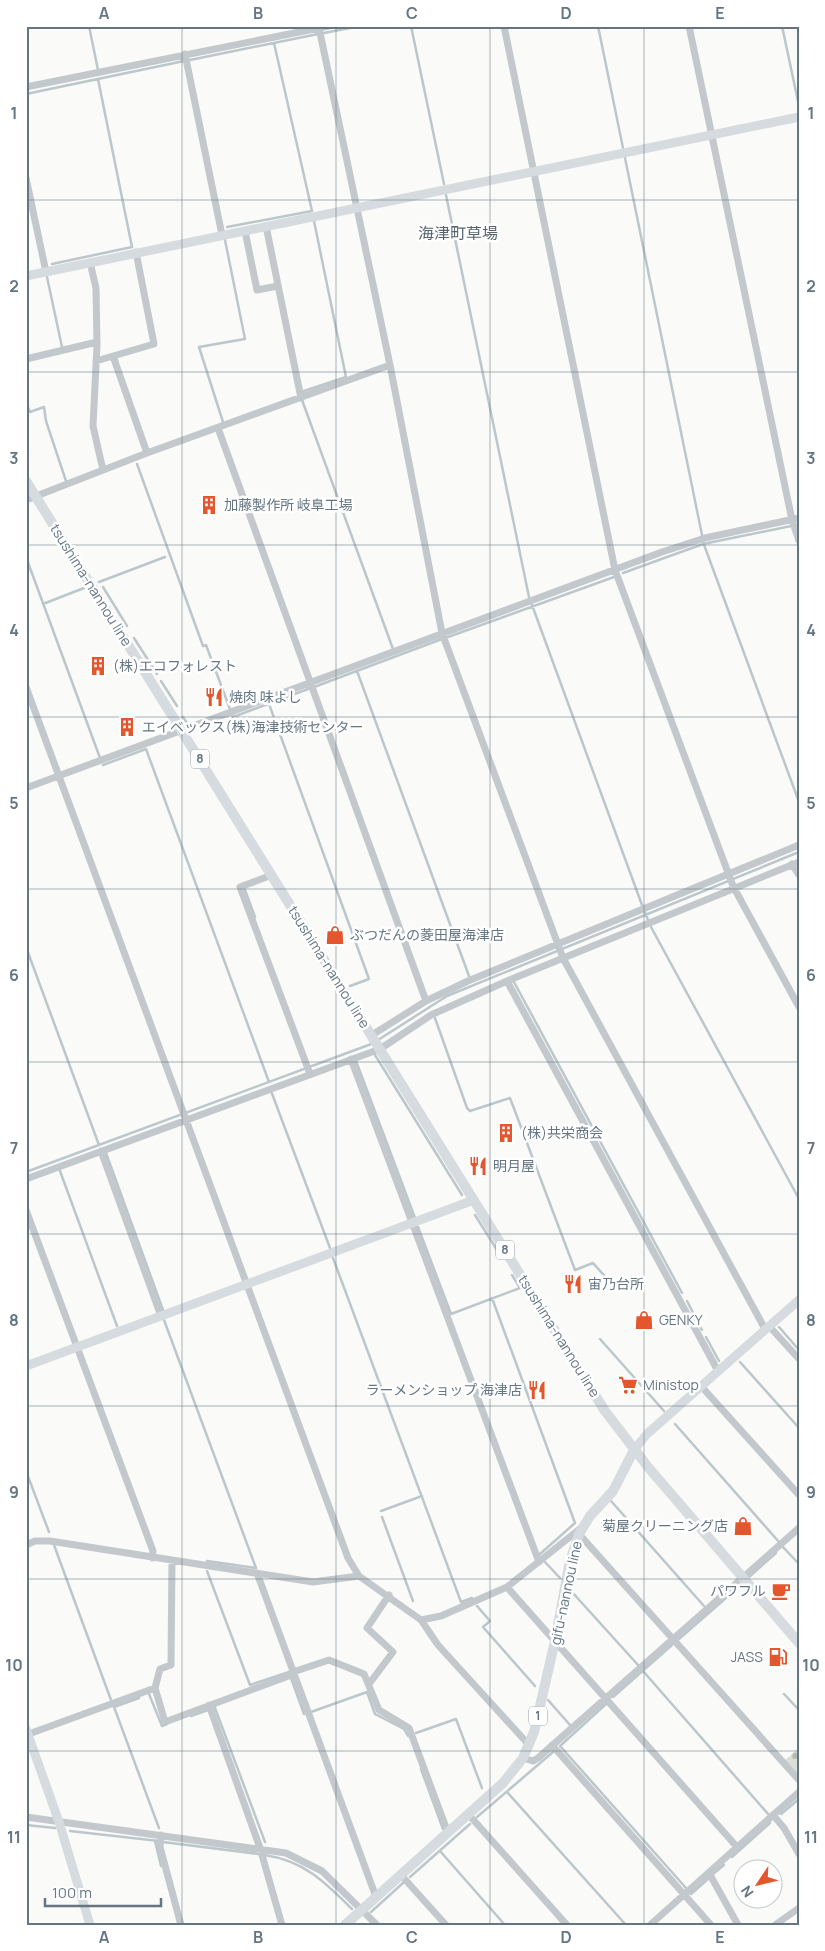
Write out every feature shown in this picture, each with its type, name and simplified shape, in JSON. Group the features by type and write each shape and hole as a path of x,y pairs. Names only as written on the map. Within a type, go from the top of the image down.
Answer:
{"main road":[{"name":"tsushima-nannou line","path":"26,481 605,1411 634,1450"},
{"name":"gifu-nannou line","path":"345,1925 469,1815 503,1783 523,1758 541,1706 570,1561 580,1530 613,1491 634,1450"},
{"path":"634,1450 799,1644"}],"street":[{"path":"26,87 328,26"},
{"path":"504,26 615,570 733,887 799,1007"},
{"path":"689,26 799,541"},
{"path":"319,28 390,365 442,632 563,957 767,1328 799,1359"},
{"path":"185,54 222,235"},
{"path":"26,276 533,170 799,117"},
{"path":"26,178 46,272"},
{"path":"266,226 300,398"},
{"path":"245,231 257,290 278,286"},
{"path":"96,361 154,344 136,252"},
{"path":"90,262 96,288 97,342 93,426 103,470"},
{"path":"26,358 97,342"},
{"path":"112,356 147,453"},
{"path":"26,500 147,453 390,365"},
{"path":"218,428 426,1001"},
{"path":"26,788 442,632 705,538 795,519"},
{"path":"26,687 348,1558 360,1576 389,1594 421,1620 438,1645 529,1745"},
{"path":"26,1179 101,1151 185,1116 351,1059 376,1042 426,1001 799,845"},
{"path":"376,1042 507,981 733,887 795,863 799,875"},
{"path":"272,875 240,887 309,1073"},
{"path":"507,981 718,1371"},
{"path":"351,1059 538,1562"},
{"path":"101,1151 161,1316"},
{"path":"26,1366 474,1200"},
{"path":"26,1210 153,1551 152,1558"},
{"path":"634,1450 647,1434 799,1300"},
{"path":"701,1386 799,1495"},
{"path":"523,1758 533,1761 799,1528"},
{"path":"421,1620 441,1616 507,1588 580,1530 673,1639 799,1780"},
{"path":"26,1544 50,1541 313,1582 360,1576"},
{"path":"172,1561 171,1665 160,1669 155,1688 165,1722 328,1660 364,1674 379,1710 409,1728 448,1833"},
{"path":"257,1573 376,1897"},
{"path":"507,1588 606,1697 737,1847"},
{"path":"368,1684 393,1652 367,1628 389,1594"},
{"path":"90,1925 60,1822 27,1733 155,1688"},
{"path":"209,1705 260,1848 282,1925"},
{"path":"552,1745 711,1925"},
{"path":"653,1924 799,1792"},
{"path":"469,1815 567,1925"},
{"path":"773,1815 784,1828 799,1854"},
{"path":"26,1817 286,1853 322,1871 377,1925"},
{"path":"161,1835 160,1847 181,1925"},
{"path":"709,1873 738,1925"},
{"path":"402,1875 446,1925"},
{"path":"775,1925 799,1908"}],"green space":[{"path":"799,1748 799,1778 784,1761"}],"waterway":[{"path":"89,26 98,70"},
{"path":"324,33 360,26"},
{"path":"411,26 444,184"},
{"path":"598,26 623,148"},
{"path":"782,26 799,106"},
{"path":"190,60 318,34"},
{"path":"227,227 312,211 274,43"},
{"path":"26,94 184,61"},
{"path":"52,264 132,247 98,79"},
{"path":"625,158 702,535"},
{"path":"446,195 529,597"},
{"path":"304,393 304,391 346,377 314,221"},
{"path":"223,422 199,347 245,339 225,240"},
{"path":"47,277 62,347"},
{"path":"302,400 393,649"},
{"path":"26,403 30,412 44,407 46,421 66,481"},
{"path":"137,464 203,646 206,645 230,709"},
{"path":"623,573 703,544 791,526"},
{"path":"703,542 799,802"},
{"path":"26,557 100,758"},
{"path":"99,582 165,557"},
{"path":"448,637 614,577"},
{"path":"103,587 127,626"},
{"path":"43,604 84,588"},
{"path":"532,605 642,905"},
{"path":"134,638 157,674"},
{"path":"314,687 442,639"},
{"path":"357,671 469,976"},
{"path":"161,681 177,706"},
{"path":"232,715 233,717 308,689"},
{"path":"269,704 369,979 350,986"},
{"path":"183,717 187,723"},
{"path":"103,765 146,749 269,1082"},
{"path":"378,1040 447,996 799,852"},
{"path":"245,890 255,917"},
{"path":"645,912 648,920"},
{"path":"651,927 799,1199"},
{"path":"26,947 99,1145"},
{"path":"514,982 682,1293"},
{"path":"435,1018 467,1108 470,1111 510,1098 575,1270 593,1263 611,1283"},
{"path":"26,1172 374,1043"},
{"path":"375,1055 462,1195"},
{"path":"356,1061 415,1218"},
{"path":"271,1091 330,1248"},
{"path":"106,1153 163,1310"},
{"path":"60,1171 117,1326"},
{"path":"475,1215 502,1258"},
{"path":"418,1227 451,1314 520,1288 512,1275"},
{"path":"333,1258 461,1602 472,1598 473,1600"},
{"path":"492,1298 575,1523 540,1554"},
{"path":"687,1301 702,1330"},
{"path":"164,1320 256,1568 207,1561"},
{"path":"779,1327 799,1350"},
{"path":"706,1337 719,1361"},
{"path":"600,1339 664,1411"},
{"path":"740,1362 799,1428"},
{"path":"675,1424 779,1542"},
{"path":"26,1471 49,1532"},
{"path":"381,1511 422,1496"},
{"path":"611,1501 704,1606"},
{"path":"382,1517 413,1601"},
{"path":"54,1545 111,1700"},
{"path":"782,1546 799,1564"},
{"path":"749,1577 776,1553"},
{"path":"545,1562 560,1578"},
{"path":"207,1571 250,1685 289,1672"},
{"path":"679,1639 735,1590"},
{"path":"572,1592 638,1665"},
{"path":"477,1606 490,1621 483,1627 535,1686"},
{"path":"613,1697 672,1645"},
{"path":"643,1671 769,1815"},
{"path":"291,1678 304,1714"},
{"path":"311,1712 367,1692 375,1714 404,1729 408,1736"},
{"path":"149,1694 162,1726 167,1724"},
{"path":"784,1694 799,1710"},
{"path":"139,1698 114,1707 159,1828"},
{"path":"548,1700 570,1725"},
{"path":"606,1704 560,1746 686,1888"},
{"path":"215,1708 265,1842"},
{"path":"191,1716 208,1710"},
{"path":"416,1733 456,1719 482,1788"},
{"path":"477,1817 553,1752"},
{"path":"421,1769 443,1829"},
{"path":"507,1792 626,1925"},
{"path":"781,1814 799,1799"},
{"path":"732,1857 770,1823"},
{"path":"410,1877 470,1824"},
{"path":"26,1825 55,1828"},
{"path":"70,1831 159,1841"},
{"path":"155,1841 161,1866"},
{"path":"163,1842 259,1854"},
{"path":"440,1851 505,1925"},
{"path":"264,1855 302,1867 323,1881 352,1909"},
{"path":"713,1874 724,1865"},
{"path":"691,1894 708,1879"},
{"path":"371,1912 403,1883"}],"place":[{"name":"加藤製作所 岐阜工場","path":"209,505"},
{"name":"(株)エコフォレスト","path":"98,666"},
{"name":"焼肉 味よし","path":"214,697"},
{"name":"エイベックス(株)海津技術センター","path":"127,727"},
{"name":"ぶつだんの菱田屋海津店","path":"335,935"},
{"name":"(株)共栄商会","path":"506,1133"},
{"name":"明月屋","path":"478,1166"},
{"name":"宙乃台所","path":"573,1284"},
{"name":"GENKY","path":"644,1320"},
{"name":"Ministop","path":"628,1385"},
{"name":"ラーメンショップ 海津店","path":"537,1390"},
{"name":"菊屋クリーニング店","path":"743,1526"},
{"name":"パワフル","path":"781,1591"},
{"name":"JASS","path":"778,1657"}],"district":[{"name":"海津町草場","path":"458,233"}]}
